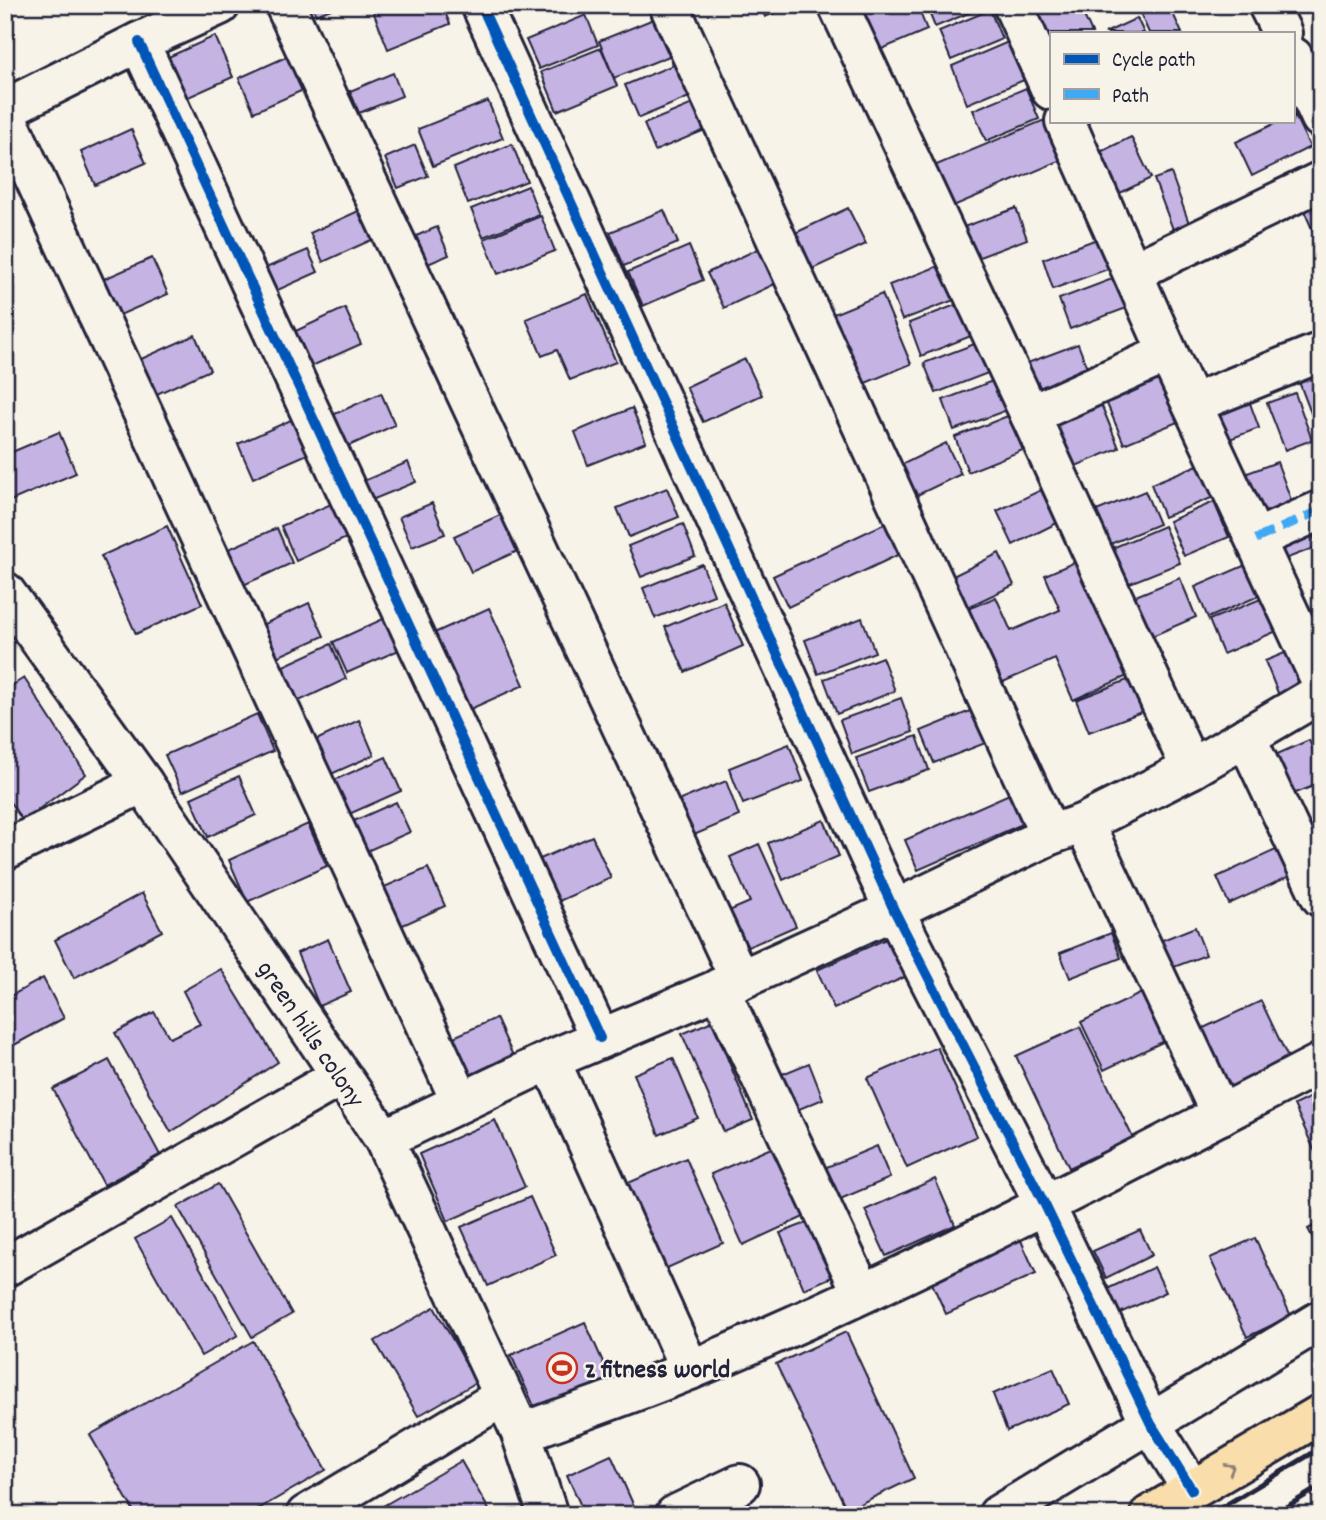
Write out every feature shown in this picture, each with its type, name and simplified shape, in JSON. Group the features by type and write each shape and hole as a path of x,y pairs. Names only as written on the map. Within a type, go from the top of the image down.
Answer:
{"highway":[{"path":"1150,1515 1321,1414"}],"street":[{"path":"220,5 139,42 5,111 461,1102"},
{"path":"285,5 730,984 862,1293"},
{"path":"481,5 894,910 1045,1205 1151,1424 1192,1490"},
{"path":"669,5 1067,829 1221,1115"},
{"path":"838,5 1030,415 1191,769"},
{"path":"1013,5 1050,88"},
{"path":"1268,5 1281,32"},
{"path":"139,42 600,1038"},
{"path":"1294,59 1321,118"},
{"path":"1076,124 1168,354 1321,681"},
{"path":"1133,272 1321,181"},
{"path":"1192,404 1321,352"},
{"path":"1030,415 1168,354"},
{"path":"1256,539 1321,510"},
{"name":"green hills colony","path":"5,592 143,783 384,1139 521,1433 548,1515"},
{"path":"384,1139 550,1060 730,984 1067,829 1191,769 1321,693"},
{"path":"1246,737 1321,897"},
{"path":"5,850 143,783"},
{"path":"550,1060 690,1370"},
{"path":"521,1433 690,1370 862,1293 1045,1205 1321,1063"},
{"path":"5,1267 341,1076"},
{"path":"998,1515 1321,1320"},
{"path":"306,1515 349,1504 432,1457 504,1396"},
{"path":"675,1515 740,1484"}],"building":[{"path":"312,5 341,5 316,15"},
{"path":"387,5 442,5 450,24 388,49 373,11"},
{"path":"760,5 795,5 765,17"},
{"path":"884,5 917,5 927,30 875,52 860,15"},
{"path":"926,5 988,5 935,27"},
{"path":"1033,5 1079,5 1092,32 1050,32 1050,41"},
{"path":"1161,5 1169,5 1182,32 1149,32 1141,15"},
{"path":"990,10 1002,39 951,60 939,31"},
{"path":"586,15 598,45 539,69 526,40"},
{"path":"656,18 672,55 614,78 599,41"},
{"path":"1137,18 1144,32 1107,32"},
{"path":"215,36 233,77 173,104 155,63"},
{"path":"1008,42 1024,80 967,104 952,66"},
{"path":"601,48 617,86 557,111 541,72"},
{"path":"295,53 310,87 254,112 239,78"},
{"path":"685,60 699,93 639,118 625,85"},
{"path":"393,73 402,96 359,113 350,91"},
{"path":"1026,88 1039,119 986,141 973,110"},
{"path":"488,101 503,138 433,166 418,129"},
{"path":"695,103 705,130 655,151 644,124"},
{"path":"1294,114 1310,147 1252,176 1236,142 1278,122 1294,122"},
{"path":"1047,119 1064,159 951,207 934,166"},
{"path":"131,129 146,163 95,185 81,152"},
{"path":"1131,137 1151,178 1116,195 1096,154"},
{"path":"512,144 527,181 468,204 454,168"},
{"path":"415,145 428,176 398,188 385,158"},
{"path":"1171,173 1190,226 1174,232 1154,179"},
{"path":"528,186 539,215 483,237 471,209"},
{"path":"1321,195 1321,249 1301,204"},
{"path":"365,208 378,237 323,262 310,233"},
{"path":"848,208 866,244 808,271 791,235"},
{"path":"1016,208 1027,239 969,261 958,229"},
{"path":"664,210 678,243 624,266 610,232"},
{"path":"541,216 555,251 498,274 484,239"},
{"path":"437,227 449,255 428,264 416,236"},
{"path":"1097,239 1108,269 1053,289 1043,259"},
{"path":"689,246 703,280 643,306 628,272"},
{"path":"762,247 779,282 724,308 707,273"},
{"path":"308,250 318,272 271,293 261,270"},
{"path":"152,258 168,294 113,318 97,282"},
{"path":"941,265 954,300 902,320 889,285"},
{"path":"1120,276 1132,306 1070,329 1059,299"},
{"path":"587,294 616,362 570,380 557,350 542,356 526,319"},
{"path":"882,294 911,364 856,387 826,317"},
{"path":"958,304 971,336 921,356 909,323"},
{"path":"345,308 361,344 303,370 287,335"},
{"path":"195,335 210,370 148,398 132,363"},
{"path":"977,343 988,373 936,393 924,363"},
{"path":"1078,344 1091,378 1035,399 1022,365"},
{"path":"745,359 762,395 703,422 686,387"},
{"path":"1158,368 1180,421 1124,444 1102,392"},
{"path":"1321,371 1321,433 1319,434 1298,379"},
{"path":"995,380 1007,410 954,430 943,400"},
{"path":"381,393 395,425 340,450 326,418"},
{"path":"1295,393 1312,440 1285,450 1267,403"},
{"path":"1247,395 1259,428 1222,442 1210,409"},
{"path":"1101,404 1119,448 1071,468 1052,424"},
{"path":"632,408 646,442 588,465 575,432"},
{"path":"304,414 319,449 253,478 238,444"},
{"path":"1010,415 1023,450 968,472 955,437"},
{"path":"59,432 76,473 8,502 5,496 5,455"},
{"path":"946,443 961,474 905,501 891,470"},
{"path":"408,462 416,482 362,504 354,485"},
{"path":"1277,462 1297,516 1262,530 1242,475"},
{"path":"1200,464 1214,497 1164,517 1151,484"},
{"path":"667,488 679,517 629,537 617,508"},
{"path":"1041,490 1057,523 1013,545 997,511"},
{"path":"1145,491 1159,524 1108,545 1094,512"},
{"path":"338,501 353,535 296,561 281,526"},
{"path":"1214,502 1229,537 1184,556 1169,521"},
{"path":"432,503 445,534 412,547 399,517"},
{"path":"513,509 529,546 471,572 454,536"},
{"path":"888,522 902,553 788,607 773,576"},
{"path":"1308,523 1317,547 1277,562 1268,538"},
{"path":"683,524 695,556 641,577 628,546"},
{"path":"167,526 202,604 136,634 101,556"},
{"path":"1164,526 1180,563 1125,585 1110,549"},
{"path":"277,528 292,563 239,587 224,551"},
{"path":"999,553 1014,585 959,611 945,580"},
{"path":"1082,559 1132,674 1073,700 1055,659 994,686 961,612 996,597 1011,631 1060,610 1045,575"},
{"path":"702,564 714,595 655,618 643,588"},
{"path":"1248,564 1261,595 1208,618 1195,587"},
{"path":"1180,578 1196,617 1150,637 1133,597"},
{"path":"1263,598 1277,631 1223,654 1209,620"},
{"path":"724,602 743,646 685,672 665,627"},
{"path":"309,603 324,636 266,662 251,630"},
{"path":"489,608 524,685 466,711 432,634"},
{"path":"385,618 399,650 347,673 333,642"},
{"path":"862,618 875,652 818,674 805,640"},
{"path":"331,644 346,679 295,703 279,668"},
{"path":"1287,652 1303,689 1280,698 1265,661"},
{"path":"882,657 895,691 837,714 824,679"},
{"path":"1135,677 1147,710 1089,732 1076,700"},
{"path":"24,678 86,774 23,821 5,795 5,690"},
{"path":"901,698 913,732 852,754 840,720"},
{"path":"975,709 988,742 934,763 921,731"},
{"path":"257,714 273,751 182,792 165,755"},
{"path":"359,720 374,755 329,775 314,741"},
{"path":"917,736 929,770 869,792 856,758"},
{"path":"1309,740 1321,769 1321,783 1291,795 1275,755"},
{"path":"789,744 803,781 743,804 729,768"},
{"path":"386,757 401,791 347,815 332,781"},
{"path":"239,776 256,815 208,837 191,798"},
{"path":"726,781 739,816 687,838 673,803"},
{"path":"1016,791 1029,821 918,870 905,840"},
{"path":"396,802 410,832 358,855 345,825"},
{"path":"824,820 839,856 783,880 768,843"},
{"path":"308,824 327,866 247,902 229,860"},
{"path":"592,836 611,878 550,905 531,863"},
{"path":"759,844 796,926 739,951 722,914 750,902 730,857"},
{"path":"1280,848 1292,875 1229,904 1217,877"},
{"path":"428,868 445,906 392,930 375,891"},
{"path":"142,893 162,931 74,978 55,940"},
{"path":"1195,927 1206,955 1166,970 1155,943"},
{"path":"1111,933 1121,958 1070,978 1060,953"},
{"path":"888,938 905,977 834,1009 817,970"},
{"path":"328,939 351,992 319,1006 297,953"},
{"path":"221,969 278,1062 171,1132 115,1033 154,1012 170,1038 200,1024 183,991"},
{"path":"43,978 64,1018 5,1050 5,999"},
{"path":"1150,989 1173,1037 1104,1070 1081,1022"},
{"path":"1261,1001 1290,1062 1225,1092 1197,1031"},
{"path":"496,1018 514,1058 465,1080 447,1040"},
{"path":"712,1021 753,1120 724,1132 682,1034"},
{"path":"1080,1027 1133,1138 1069,1168 1016,1056"},
{"path":"937,1047 977,1136 907,1168 867,1078"},
{"path":"673,1058 698,1118 659,1135 634,1074"},
{"path":"109,1060 160,1155 104,1185 53,1089"},
{"path":"809,1063 823,1099 785,1115 770,1079"},
{"path":"1321,1092 1321,1152 1316,1154 1294,1105"},
{"path":"495,1120 525,1187 448,1221 419,1154"},
{"path":"778,1145 808,1215 743,1245 711,1174"},
{"path":"877,1146 890,1178 831,1203 817,1171"},
{"path":"686,1158 723,1243 656,1273 619,1187"},
{"path":"935,1179 955,1225 886,1256 865,1210"},
{"path":"218,1184 292,1314 252,1337 178,1207"},
{"path":"530,1197 556,1255 488,1286 461,1227"},
{"path":"172,1218 238,1335 201,1356 135,1239"},
{"path":"809,1222 832,1277 804,1289 780,1233"},
{"path":"1321,1222 1321,1253 1308,1229"},
{"path":"1140,1230 1152,1255 1106,1278 1093,1251"},
{"path":"1019,1236 1036,1274 946,1314 929,1277"},
{"path":"1255,1238 1291,1316 1247,1337 1210,1258"},
{"path":"1154,1267 1166,1292 1118,1314 1107,1289"},
{"path":"434,1307 477,1382 418,1416 375,1341"},
{"name":"z fitness world","path":"585,1322 612,1382 538,1415 511,1355"},
{"path":"846,1332 914,1478 847,1510 776,1364"},
{"path":"253,1341 326,1470 248,1515 136,1515 90,1435"},
{"path":"1053,1368 1069,1404 1007,1431 993,1394"},
{"path":"611,1455 638,1515 585,1515 567,1475"},
{"path":"461,1461 492,1515 388,1515 383,1506"}],"railway":[{"path":"1209,1515 1321,1448"},
{"path":"1273,1515 1321,1486"}],"marked path":[{"path":"1256,539 1321,510"}],"cycle path":[{"path":"481,5 894,910 1045,1205 1151,1424 1192,1490"},
{"path":"139,42 600,1038"}],"place":[{"name":"z fitness world","path":"562,1368"}]}
